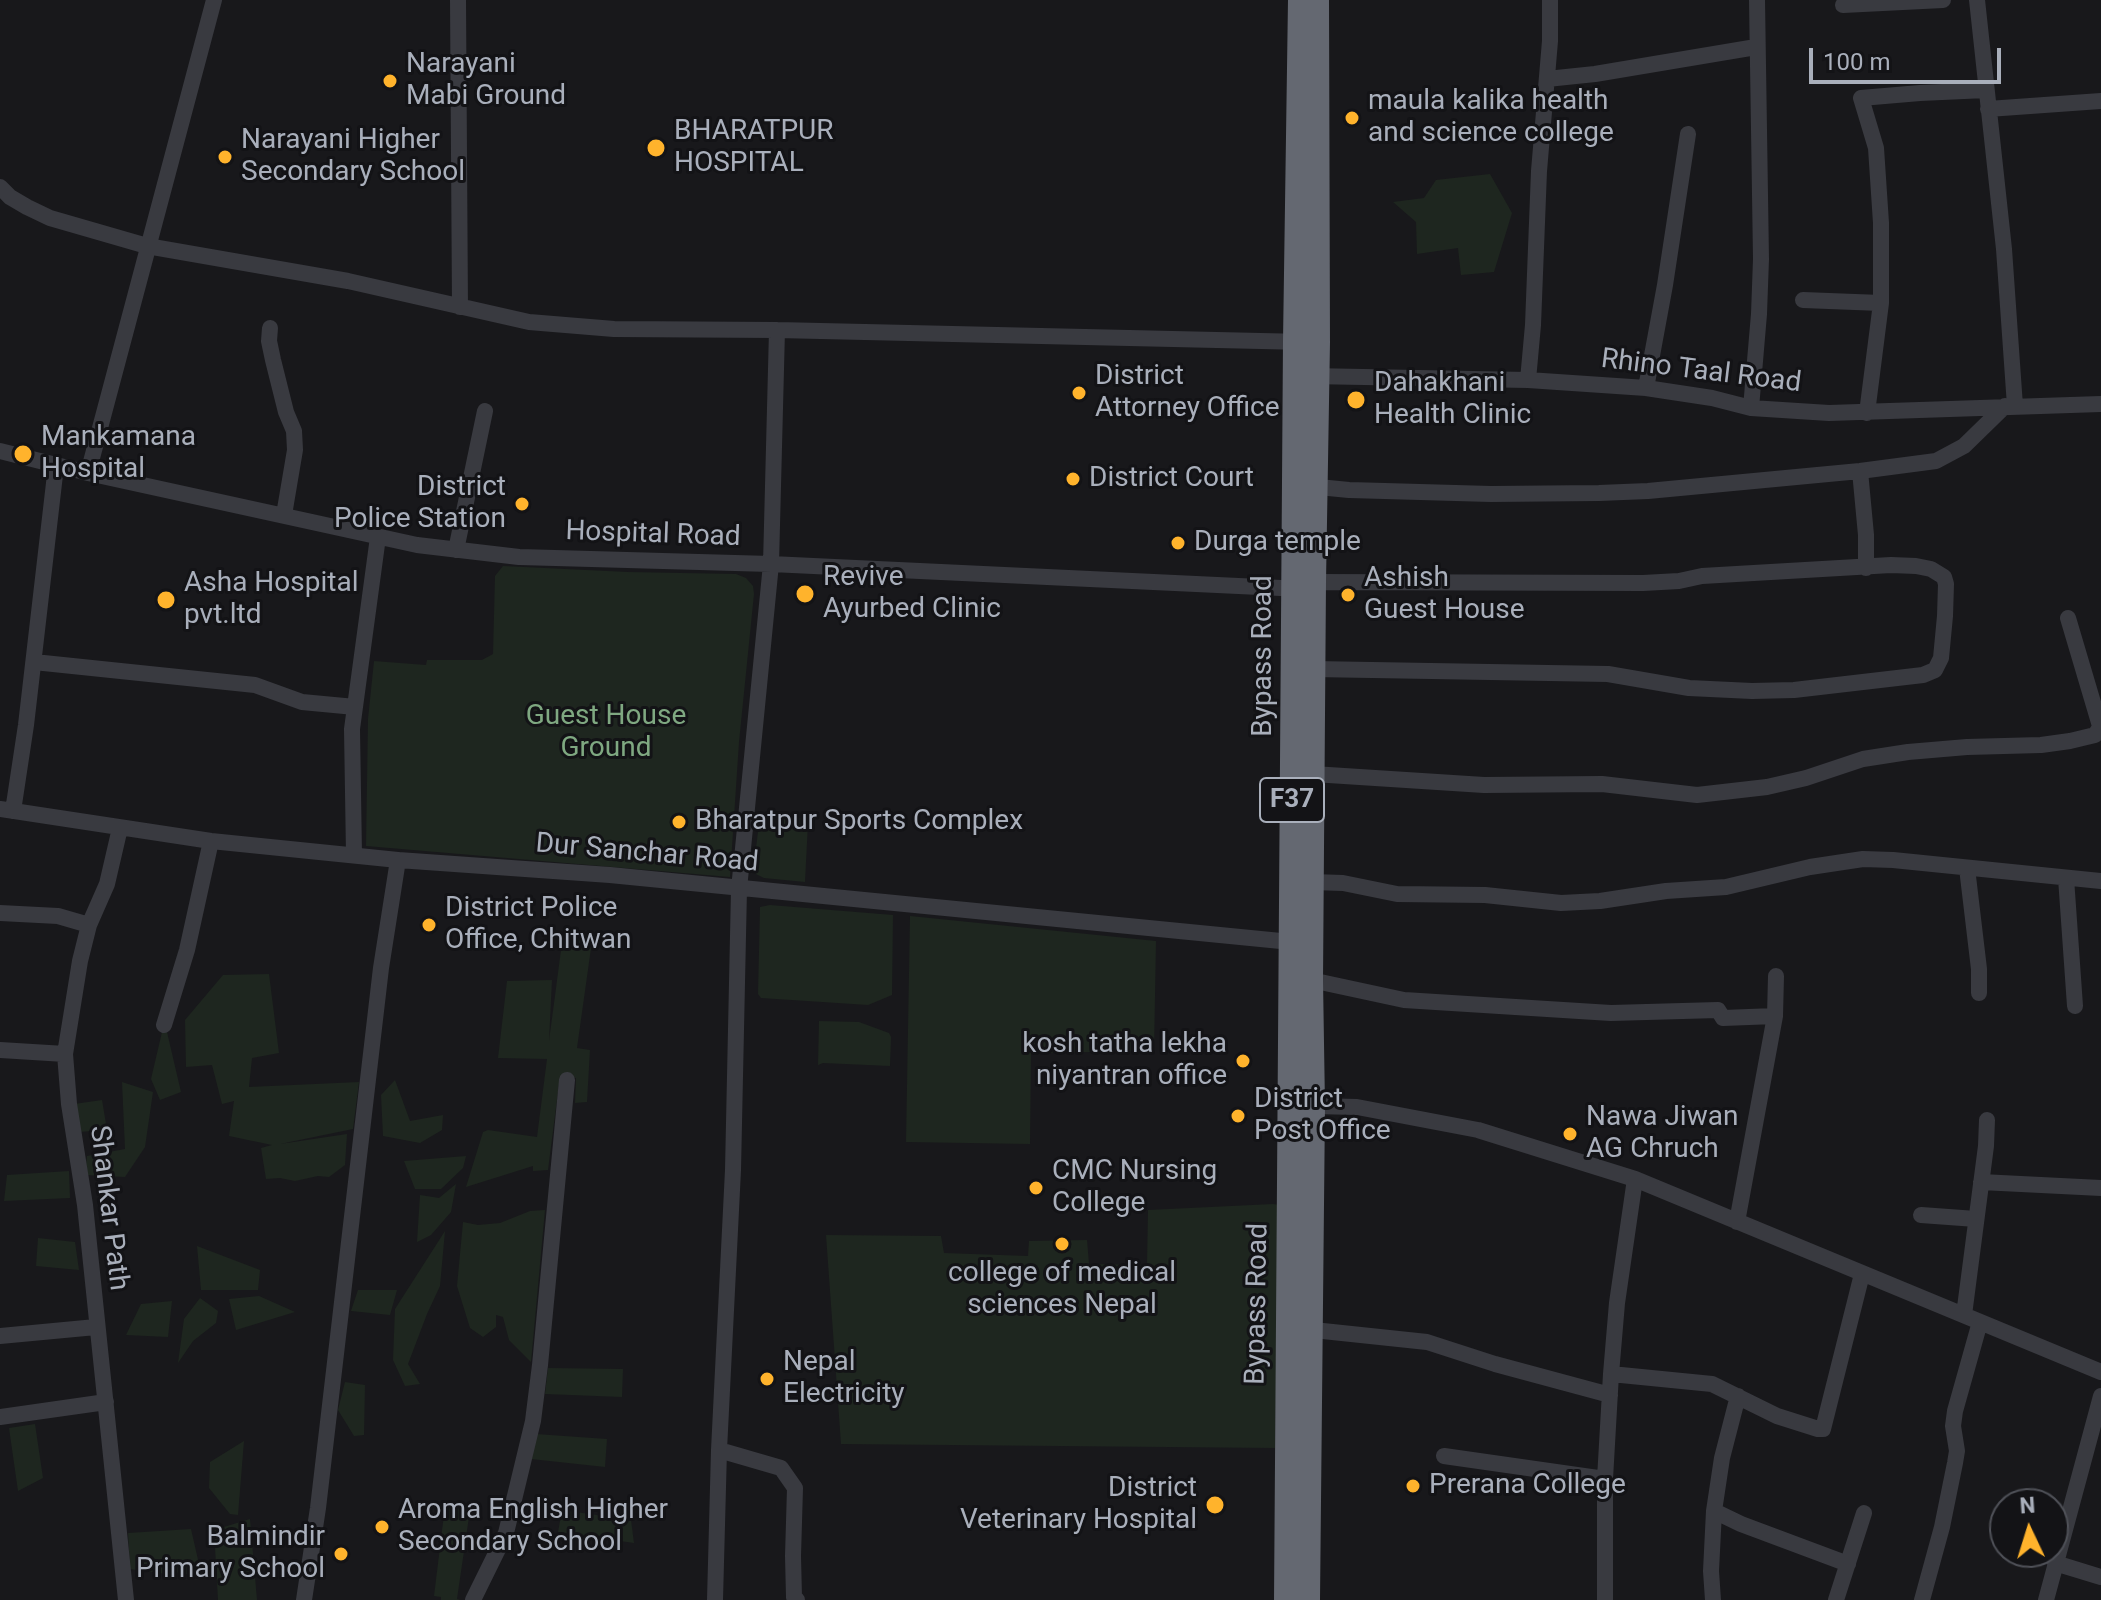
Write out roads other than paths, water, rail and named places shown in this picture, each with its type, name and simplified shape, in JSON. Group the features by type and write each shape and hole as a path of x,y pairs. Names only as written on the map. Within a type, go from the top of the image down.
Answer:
{"highway":[{"name":"Bypass Road","path":"1300,0 1306,376 1304,584 1291,942 1290,1202 1299,1329 1308,1600"},
{"name":"Bypass Road","path":"1306,342 1317,0"},
{"name":"Bypass Road","path":"1286,1600 1313,1106 1313,669 1304,584"}],"street":[{"path":"88,473 214,0"},
{"path":"458,0 460,307"},
{"path":"1528,380 1550,0"},
{"path":"1751,408 1761,259 1757,0"},
{"path":"1843,5 1943,0"},
{"path":"1305,486 1491,494 1623,492 1860,471 1936,461 1964,446 2010,406 2004,249 1977,0"},
{"path":"1547,79 1756,47"},
{"path":"1867,413 1881,303 1881,223 1876,148 1861,98 1986,90"},
{"path":"1988,109 2101,101 2101,107"},
{"path":"1646,388 1688,134"},
{"path":"0,187 10,197 50,218 147,246 348,281 529,322 569,327 1306,342"},
{"path":"1803,300 1881,303"},
{"path":"270,328 273,360 294,431 294,463 284,515"},
{"path":"715,1600 733,1170 739,889 771,564 777,330"},
{"name":"Rhino Taal Road","path":"1306,376 1528,380 1646,388 1712,398 1751,408 1804,412 1867,413 2101,404"},
{"path":"456,550 485,411"},
{"name":"Hospital Road","path":"0,451 378,537 519,557 771,564 1281,588 1304,584 1643,583 1702,576 1916,566 1931,569 1944,577 1945,616 1941,658 1935,670 1923,675 1794,690 1752,691 1689,688 1608,674 1313,669"},
{"path":"6,810 34,662 56,466"},
{"path":"1860,471 1866,568"},
{"path":"354,855 352,729 378,537"},
{"path":"1313,774 1484,785 1602,784 1697,795 1767,787 1863,759 1908,752 2070,741 2095,735 2101,726 2068,618"},
{"path":"34,662 255,685 302,702 355,707"},
{"name":"Dur Sanchar Road","path":"6,810 211,841 398,860 610,875 1291,942"},
{"name":"Shankar Path","path":"120,828 107,884 89,925 80,961 65,1054 69,1104 85,1205 126,1600"},
{"path":"164,1025 187,950 211,841"},
{"path":"1312,882 1343,883 1397,894 1485,895 1561,903 1726,887 1810,867 1863,859 2101,881"},
{"path":"304,1600 318,1508 381,968 398,860"},
{"path":"1967,868 1979,993"},
{"path":"2066,878 2075,1006"},
{"path":"0,913 49,915 89,925"},
{"path":"1737,1222 1775,1016 1776,976"},
{"path":"1311,980 1404,1000 1611,1013 1718,1010 1723,1018 1775,1016"},
{"path":"0,1050 65,1054"},
{"path":"473,1600 506,1533 533,1421 567,1080"},
{"path":"1313,1106 1357,1107 1478,1130 1635,1179 2101,1372"},
{"path":"1964,1315 1987,1120"},
{"path":"1605,1600 1605,1479 1611,1374 1617,1303 1635,1179"},
{"path":"1981,1182 2101,1188"},
{"path":"1921,1215 1976,1219"},
{"path":"1611,1374 1712,1384 1777,1416 1823,1429 1862,1274"},
{"path":"1922,1600 1955,1463 1955,1411 1980,1322"},
{"path":"0,1336 96,1327"},
{"path":"1299,1329 1427,1342 1610,1395"},
{"path":"1713,1600 1714,1511 1722,1458 1738,1396"},
{"path":"2069,1512 2101,1396"},
{"path":"0,1417 106,1402"},
{"path":"719,1450 781,1468 795,1488 793,1570 794,1597 797,1600"},
{"path":"1444,1456 1605,1479"},
{"path":"1714,1511 1848,1564"},
{"path":"1836,1600 1864,1513"},
{"path":"2069,1567 2101,1577"},
{"path":"2046,1600 2054,1568"}],"place":[{"name":"Narayani Mabi Ground","path":"390,81"},
{"name":"maula kalika health and science college","path":"1352,118"},
{"name":"BHARATPUR HOSPITAL","path":"656,148"},
{"name":"Narayani Higher Secondary School","path":"225,157"},
{"name":"District Attorney Office","path":"1079,393"},
{"name":"Dahakhani Health Clinic","path":"1356,400"},
{"name":"Mankamana Hospital","path":"23,454"},
{"name":"District Court","path":"1073,479"},
{"name":"District Police Station","path":"522,504"},
{"name":"Durga temple","path":"1178,543"},
{"name":"Revive Ayurbed Clinic","path":"805,594"},
{"name":"Ashish Guest House","path":"1348,595"},
{"name":"Asha Hospital pvt.ltd","path":"166,600"},
{"name":"Bharatpur Sports Complex","path":"679,822"},
{"name":"District Police Office, Chitwan","path":"429,925"},
{"name":"kosh tatha lekha niyantran office","path":"1243,1061"},
{"name":"District Post Office","path":"1238,1116"},
{"name":"Nawa Jiwan AG Chruch","path":"1570,1134"},
{"name":"CMC Nursing College","path":"1036,1188"},
{"name":"college of medical sciences Nepal","path":"1062,1244"},
{"name":"Nepal Electricity","path":"767,1379"},
{"name":"Prerana College","path":"1413,1486"},
{"name":"District Veterinary Hospital","path":"1215,1505"},
{"name":"Aroma English Higher Secondary School","path":"382,1527"},
{"name":"Balmindir Primary School","path":"341,1554"}],"park label":[{"name":"Guest House Ground","path":"606,733"}]}
